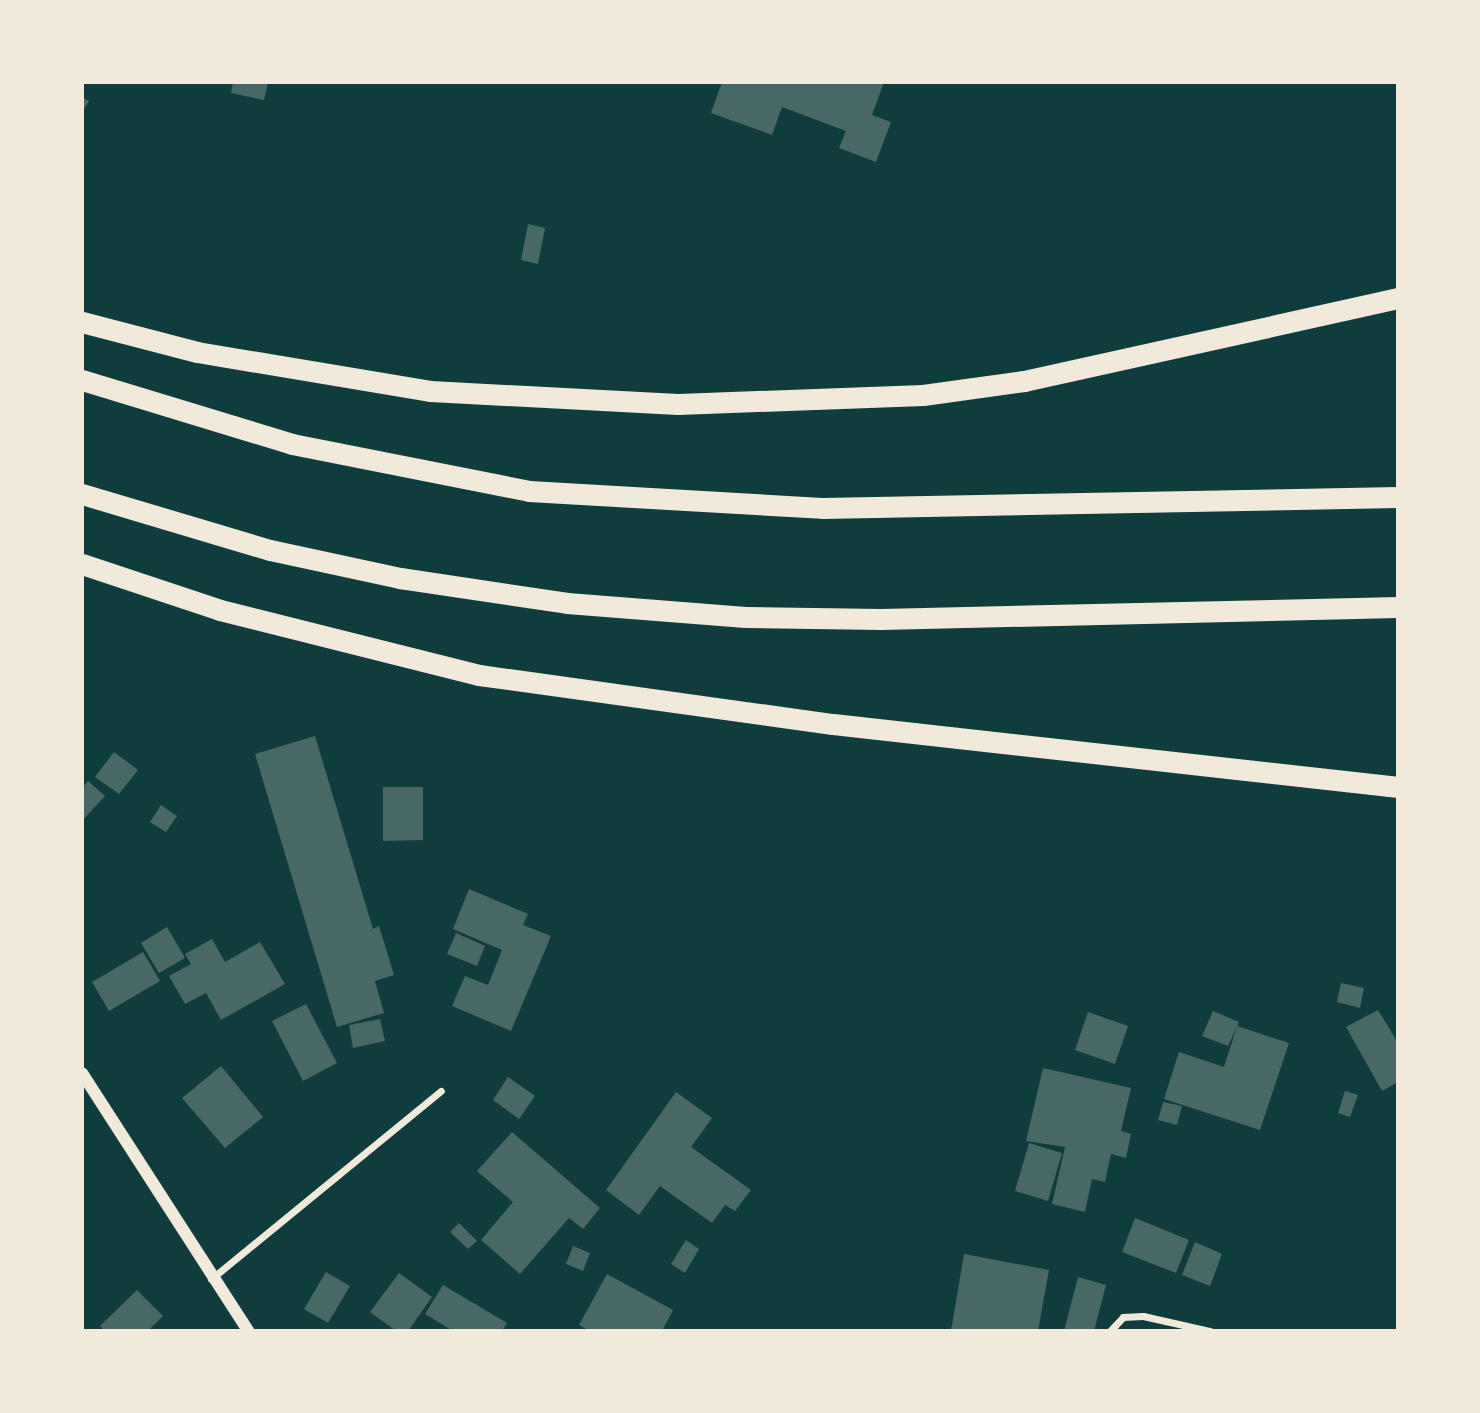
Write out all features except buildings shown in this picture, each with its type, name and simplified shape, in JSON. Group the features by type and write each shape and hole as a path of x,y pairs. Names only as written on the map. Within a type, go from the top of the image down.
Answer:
{"highway":[{"path":"82,322 197,352 430,391 678,404 910,396 1024,381 1398,298"},
{"path":"82,380 292,444 529,491 822,508 1398,496"},
{"path":"82,495 270,550 400,578 581,604 746,617 881,619 1398,607"},
{"path":"82,564 233,614 479,676 834,724 1398,787"}],"street":[{"path":"82,1073 211,1279 248,1331"},
{"path":"211,1279 441,1091"},
{"path":"1110,1331 1123,1317 1143,1316 1210,1331"}]}
